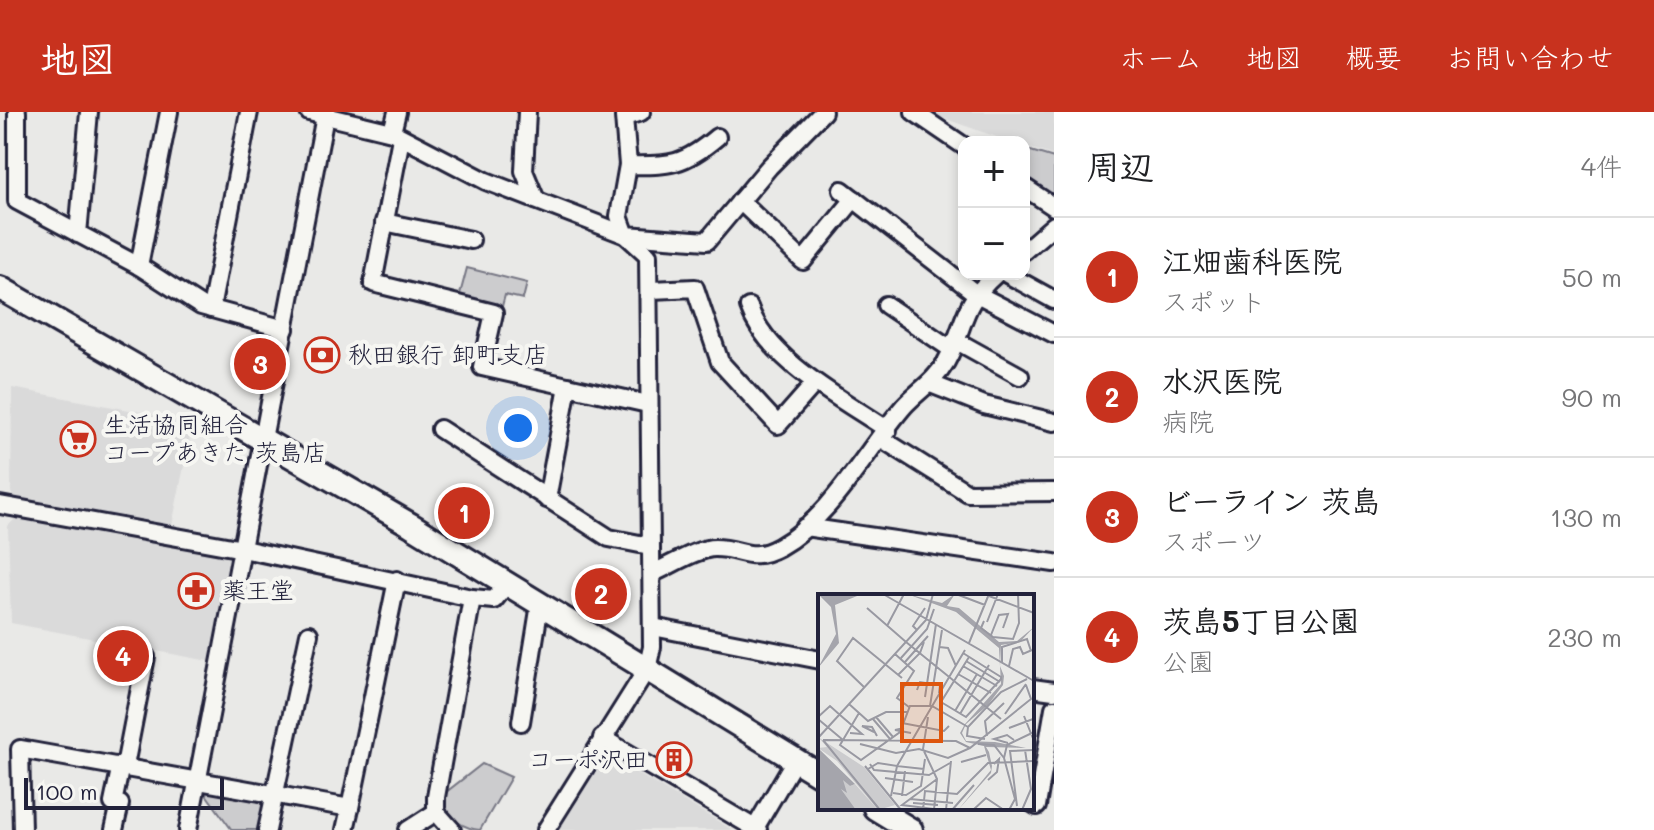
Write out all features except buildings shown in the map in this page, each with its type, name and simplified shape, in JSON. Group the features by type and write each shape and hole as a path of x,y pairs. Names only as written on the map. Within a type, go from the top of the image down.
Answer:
{"street":[{"path":"17,112 17,201 139,266 211,309 285,329"},
{"path":"78,234 89,112"},
{"path":"139,266 169,112"},
{"path":"211,309 249,112"},
{"path":"397,112 397,135 373,283 494,313 482,367 648,404"},
{"path":"527,112 524,171 536,200"},
{"path":"546,830 647,669 653,627 648,404 651,290 648,255 626,235 619,216 628,165 624,115 641,112"},
{"path":"188,830 325,114 397,135 486,181 626,235 707,241 823,112"},
{"path":"914,112 958,142"},
{"path":"628,165 672,166 698,153 717,137"},
{"path":"1030,191 1054,207"},
{"path":"740,201 803,261 848,194 975,293 1054,334"},
{"path":"384,222 471,240"},
{"path":"1030,246 1054,225"},
{"path":"653,573 713,548 755,557 780,546 805,527 885,434 905,405 931,384 953,345 975,293 989,280"},
{"path":"1018,280 1054,300"},
{"path":"0,288 265,439 818,774"},
{"path":"651,290 695,288 720,362 778,425 815,383"},
{"path":"886,305 953,345 1020,376"},
{"path":"749,307 755,324 815,383 968,493 1054,492"},
{"path":"931,384 984,405 1054,422"},
{"path":"547,499 568,386"},
{"path":"440,429 609,538 650,546"},
{"path":"0,505 243,549 472,598 494,600 500,597 507,584"},
{"path":"805,527 1054,563"},
{"path":"345,830 397,580"},
{"path":"408,830 436,812 472,598"},
{"path":"521,722 540,604"},
{"path":"653,627 818,660"},
{"path":"267,830 309,634"},
{"path":"114,830 120,804 113,803 146,657"},
{"path":"1034,688 1054,691"},
{"path":"1034,804 1037,806 1049,768 1054,708"},
{"path":"602,738 756,829 795,760"},
{"path":"22,830 20,749 350,808"},
{"path":"878,810 911,830"},
{"path":"436,812 452,830"}],"shaded area":[{"path":"926,112 1054,112 1054,156 1030,148 1030,136 994,136"},
{"path":"1030,151 1054,158 1054,197 1030,181"},
{"path":"467,268 527,283 523,299 505,295 501,310 459,298"},
{"path":"12,388 193,422 171,530 15,501 11,492"},
{"path":"18,516 234,556 214,662 11,623 8,526"},
{"path":"603,753 733,830 557,830"},
{"path":"482,764 511,777 480,830 457,822 439,806 445,793"},
{"path":"208,788 259,799 264,806 259,830 232,830 205,793"}],"place":[{"name":"秋田銀行 卸町支店","path":"322,355"},
{"name":"ビーライン 茨島","path":"260,364"},
{"name":"生活協同組合 コープあきた 茨島店","path":"78,439"},
{"name":"江畑歯科医院","path":"464,513"},
{"name":"薬王堂","path":"196,591"},
{"name":"水沢医院","path":"601,594"},
{"name":"茨島5丁目公園","path":"123,656"},
{"name":"コーポ沢田","path":"674,760"}]}
